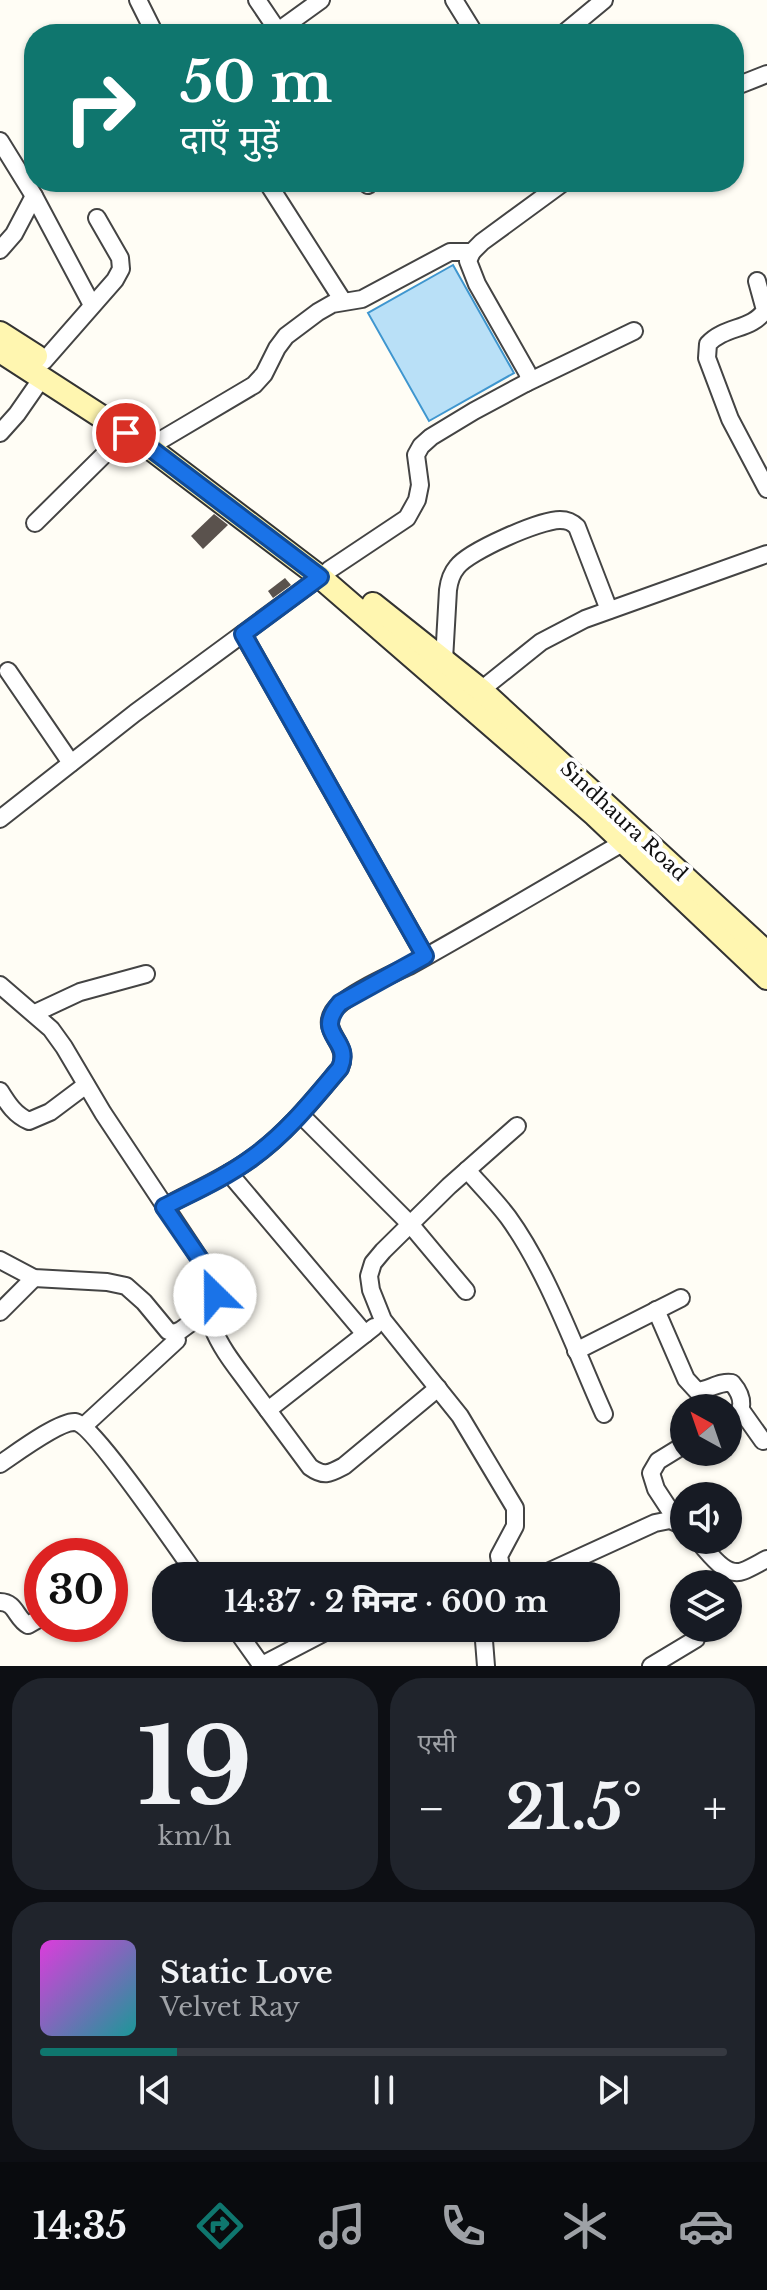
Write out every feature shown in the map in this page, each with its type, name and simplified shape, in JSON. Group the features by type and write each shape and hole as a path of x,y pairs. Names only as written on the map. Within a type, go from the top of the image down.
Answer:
{"street":[{"path":"138,0 150,24"},
{"path":"257,0 274,24"},
{"path":"290,24 321,0"},
{"path":"454,0 469,24"},
{"path":"575,24 604,0"},
{"path":"744,83 767,74"},
{"path":"0,141 24,180"},
{"path":"32,192 92,305"},
{"path":"273,192 343,301"},
{"path":"526,383 529,378 527,372 471,272 468,261 472,252 537,192"},
{"path":"0,250 14,234 34,196"},
{"path":"0,433 17,414 43,370 121,269 120,258 97,218"},
{"path":"161,440 254,385 286,336 318,312 332,304 362,299 450,252 472,252"},
{"path":"757,281 765,310 762,316 748,324 723,331 708,344 707,358 730,419 767,489"},
{"path":"0,819 135,713 407,518 417,500 420,485 416,455 421,446 453,424 526,383 634,331"},
{"path":"0,333 126,433 325,574"},
{"path":"0,351 43,370 161,440 325,574 624,842 767,978"},
{"path":"35,523 126,433"},
{"path":"444,660 448,590 455,569 483,548 550,521 570,521 577,527 609,610"},
{"path":"481,690 541,642 585,619 767,554"},
{"name":"Sindhaura Road","path":"325,574 481,690 767,953"},
{"path":"243,634 425,956"},
{"path":"8,671 71,763"},
{"path":"164,1207 252,1158 301,1115 343,1061 343,1052 330,1029 329,1020 340,1003 624,842"},
{"path":"35,1013 80,992 146,974"},
{"path":"0,985 35,1013 64,1047 164,1207 210,1274 215,1295 208,1310 174,1333 168,1331 126,1286 34,1278 0,1260"},
{"path":"0,1091 8,1105 21,1118 29,1121 50,1112 86,1085"},
{"path":"301,1115 410,1224 466,1291"},
{"path":"500,1562 499,1556 515,1526 515,1508 460,1416 383,1320 369,1276 373,1263 410,1224 517,1126"},
{"path":"467,1170 521,1236 546,1283 604,1414"},
{"path":"229,1173 365,1334"},
{"path":"0,1312 34,1278"},
{"path":"576,1351 681,1298"},
{"path":"208,1310 214,1332 230,1357 310,1467 321,1475 329,1475 344,1466 438,1388"},
{"path":"656,1310 691,1387 697,1391 725,1382 732,1383 739,1394"},
{"path":"268,1410 383,1320"},
{"path":"83,1425 177,1340"},
{"path":"0,1464 56,1428 75,1422 83,1425 106,1451 187,1562"},
{"path":"742,1423 763,1441"},
{"path":"670,1454 658,1461 651,1473 656,1489 670,1509"},
{"path":"570,1562 655,1523 670,1524"},
{"path":"711,1554 733,1573 742,1572 767,1559"},
{"path":"0,1602 13,1606 24,1623"},
{"path":"245,1642 261,1666 306,1642"},
{"path":"484,1642 486,1666"},
{"path":"651,1666 691,1642"}],"water":[{"path":"453,265 514,373 429,421 368,313"}],"building":[{"path":"214,514 228,525 203,549 191,536"},
{"path":"285,578 291,585 273,598 268,591"}],"route":[{"path":"126,433 320,577 243,634 425,956 340,1003 333,1011 329,1020 330,1029 339,1042 343,1061 301,1115 280,1136 229,1173 164,1207 210,1274 215,1295"}]}
